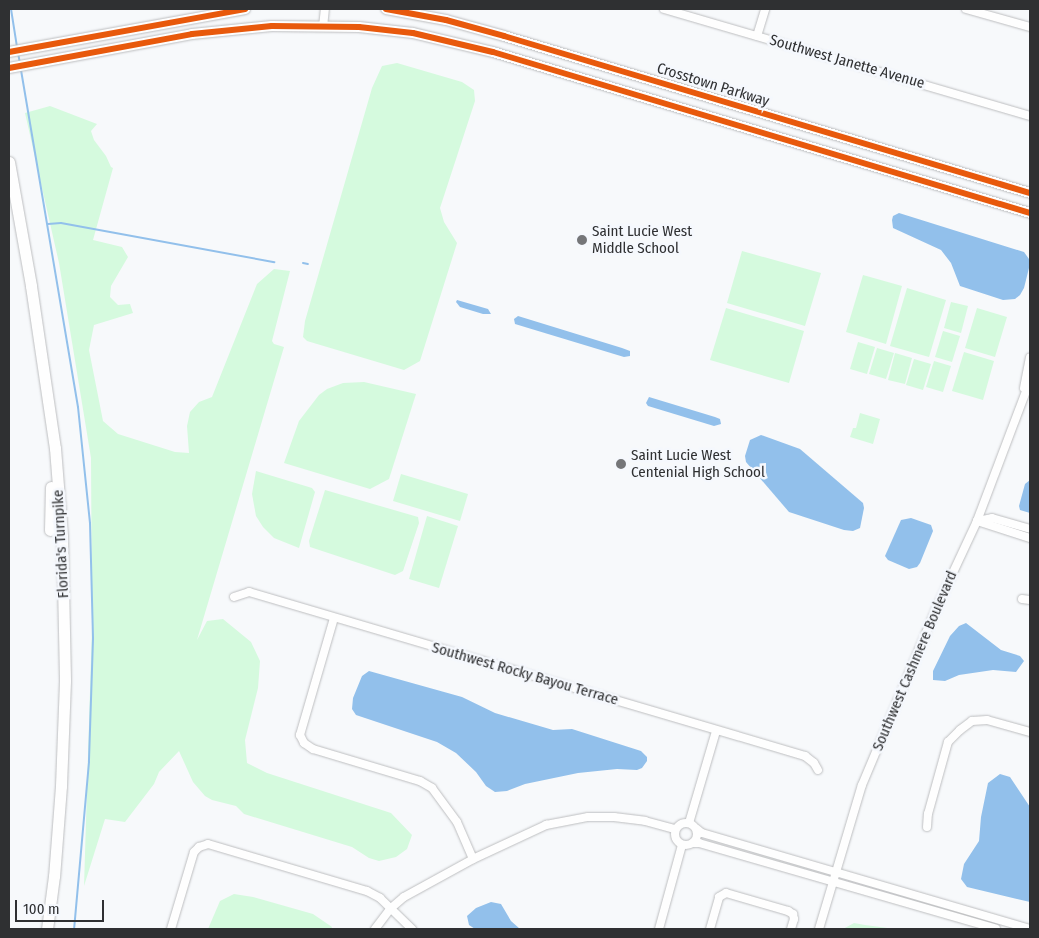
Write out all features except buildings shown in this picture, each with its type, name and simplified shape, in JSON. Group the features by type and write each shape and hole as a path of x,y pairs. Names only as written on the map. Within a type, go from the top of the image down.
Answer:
{"highway":[{"name":"Florida's Turnpike","path":"9,162 31,286 50,419 62,536 65,681 54,876 46,929"},
{"path":"50,419 50,530"}],"main road":[{"path":"9,52 246,9"},
{"name":"Crosstown Parkway","path":"386,9 446,20 504,36 1030,193"},
{"name":"Crosstown Parkway","path":"9,68 192,34 272,26 368,28 455,42 1030,212"}],"street":[{"path":"323,26 325,9"},
{"name":"Southwest Janette Avenue","path":"664,9 1030,116"},
{"path":"757,36 765,9"},
{"path":"966,9 1030,27"},
{"name":"Southwest Cashmere Boulevard","path":"1023,397 1030,358"},
{"name":"Southwest Cashmere Boulevard","path":"819,929 862,786 936,609 978,521 1030,381"},
{"path":"978,521 992,518 1030,529"},
{"path":"978,521 1030,538"},
{"name":"Southwest Rocky Bayou Terrace","path":"234,597 249,592 805,756 814,763 818,770"},
{"path":"334,618 300,735 304,744 313,749 420,781 432,788 457,822 473,859"},
{"path":"927,827 928,814 948,742 960,730 972,722 987,720 1030,732"},
{"path":"689,823 716,730"},
{"path":"375,929 390,909 404,897 473,859 546,825 566,820 614,817 646,821 675,829"},
{"path":"675,829 683,823 689,823 697,829 750,847 1030,929"},
{"path":"675,829 675,837 682,844"},
{"path":"693,843 697,836 697,829"},
{"path":"682,844 693,843 749,858 996,929"},
{"path":"172,929 194,852 199,847 208,844 354,886 380,898 412,929"},
{"path":"658,929 682,844"},
{"path":"749,858 747,852 750,847"},
{"path":"710,929 719,897 726,893 793,914 791,929"}],"green space":[{"path":"397,63 462,82 474,90 475,101 440,208 444,222 457,243 420,361 404,370 307,341 303,337 305,321 372,88 382,66"},
{"path":"50,106 97,124 91,131 94,140 113,168 93,240 122,247 128,257 111,286 110,297 118,305 130,304 133,313 94,325 89,350 103,421 118,434 175,452 189,453 187,426 190,412 199,402 212,397 257,284 274,269 290,271 272,341 274,344 284,347 197,640 207,621 223,619 251,642 260,661 258,688 245,740 247,763 267,773 391,813 412,835 407,849 396,857 379,861 369,858 352,847 244,814 236,806 212,800 205,796 193,782 179,751 159,772 154,784 125,822 105,819 84,886 92,626 91,458 59,263 25,113"},
{"path":"742,251 821,273 805,326 727,303"},
{"path":"863,275 902,286 886,344 846,332"},
{"path":"907,288 946,300 929,357 890,346"},
{"path":"951,302 968,306 961,333 944,328"},
{"path":"726,308 804,331 789,383 710,360"},
{"path":"977,308 1007,317 995,357 965,348"},
{"path":"943,331 960,336 952,362 935,357"},
{"path":"858,342 875,347 867,374 850,369"},
{"path":"877,348 894,353 886,379 869,374"},
{"path":"964,352 994,361 983,400 952,391"},
{"path":"895,353 912,358 905,384 888,380"},
{"path":"914,359 931,364 923,390 906,385"},
{"path":"934,361 951,366 943,392 926,387"},
{"path":"364,382 416,394 389,479 370,489 284,463 299,421 319,395 327,389 343,383"},
{"path":"860,413 880,419 873,444 850,437 853,428 856,428"},
{"path":"256,471 312,488 315,492 299,548 274,538 263,527 256,516 252,494"},
{"path":"401,474 468,494 460,521 393,501"},
{"path":"325,490 418,517 419,523 403,571 395,575 310,547 309,541"},
{"path":"427,516 458,526 439,588 409,579"},
{"path":"234,894 253,897 313,914 332,927 331,929 208,929 220,901"},
{"path":"854,923 865,925 895,929 843,929"}],"water":[{"path":"899,213 1024,252 1029,259 1029,268 1024,288 1020,295 1015,299 1003,300 960,286 951,263 941,250 893,228 893,216"},
{"path":"457,300 488,309 491,314 483,314 460,307 456,302"},
{"path":"518,316 622,348 630,351 630,356 624,357 515,324 514,319"},
{"path":"649,397 715,417 720,419 721,424 714,426 648,406 646,403"},
{"path":"761,435 800,449 863,503 864,508 860,528 853,531 844,530 789,512 746,462 745,456 750,440"},
{"path":"1030,480 1030,513 1020,510 1019,506 1025,484"},
{"path":"911,518 931,525 933,531 920,563 917,567 909,569 888,560 885,556 901,520"},
{"path":"966,623 1001,650 1020,656 1024,661 1016,672 993,670 959,675 945,681 933,680 933,671 950,636 959,626"},
{"path":"369,671 462,697 495,713 553,730 572,729 641,751 647,757 647,761 642,768 637,770 617,769 578,773 525,784 507,791 495,792 486,786 476,772 456,753 437,742 356,715 352,709 353,698 362,676"},
{"path":"1000,774 1010,777 1030,807 1030,902 967,887 961,879 964,864 979,841 981,817 988,783"},
{"path":"491,902 501,904 511,921 520,929 475,929 469,925 467,916 476,908"}],"waterway":[{"path":"11,9 17,46"},
{"path":"18,53 20,63"},
{"path":"21,70 78,407 90,523 93,639 89,762 74,929"},
{"path":"48,224 61,223 274,262"},
{"path":"303,263 308,264"}],"cycle path":[{"path":"9,52 245,9"},
{"path":"386,9 446,20 504,36 1030,193"},
{"path":"9,68 192,34 272,26 359,27 413,33 493,52 1030,213"}],"place":[{"name":"Saint Lucie West Middle School","path":"582,240"},
{"name":"Saint Lucie West Centenial High School","path":"621,464"}]}
